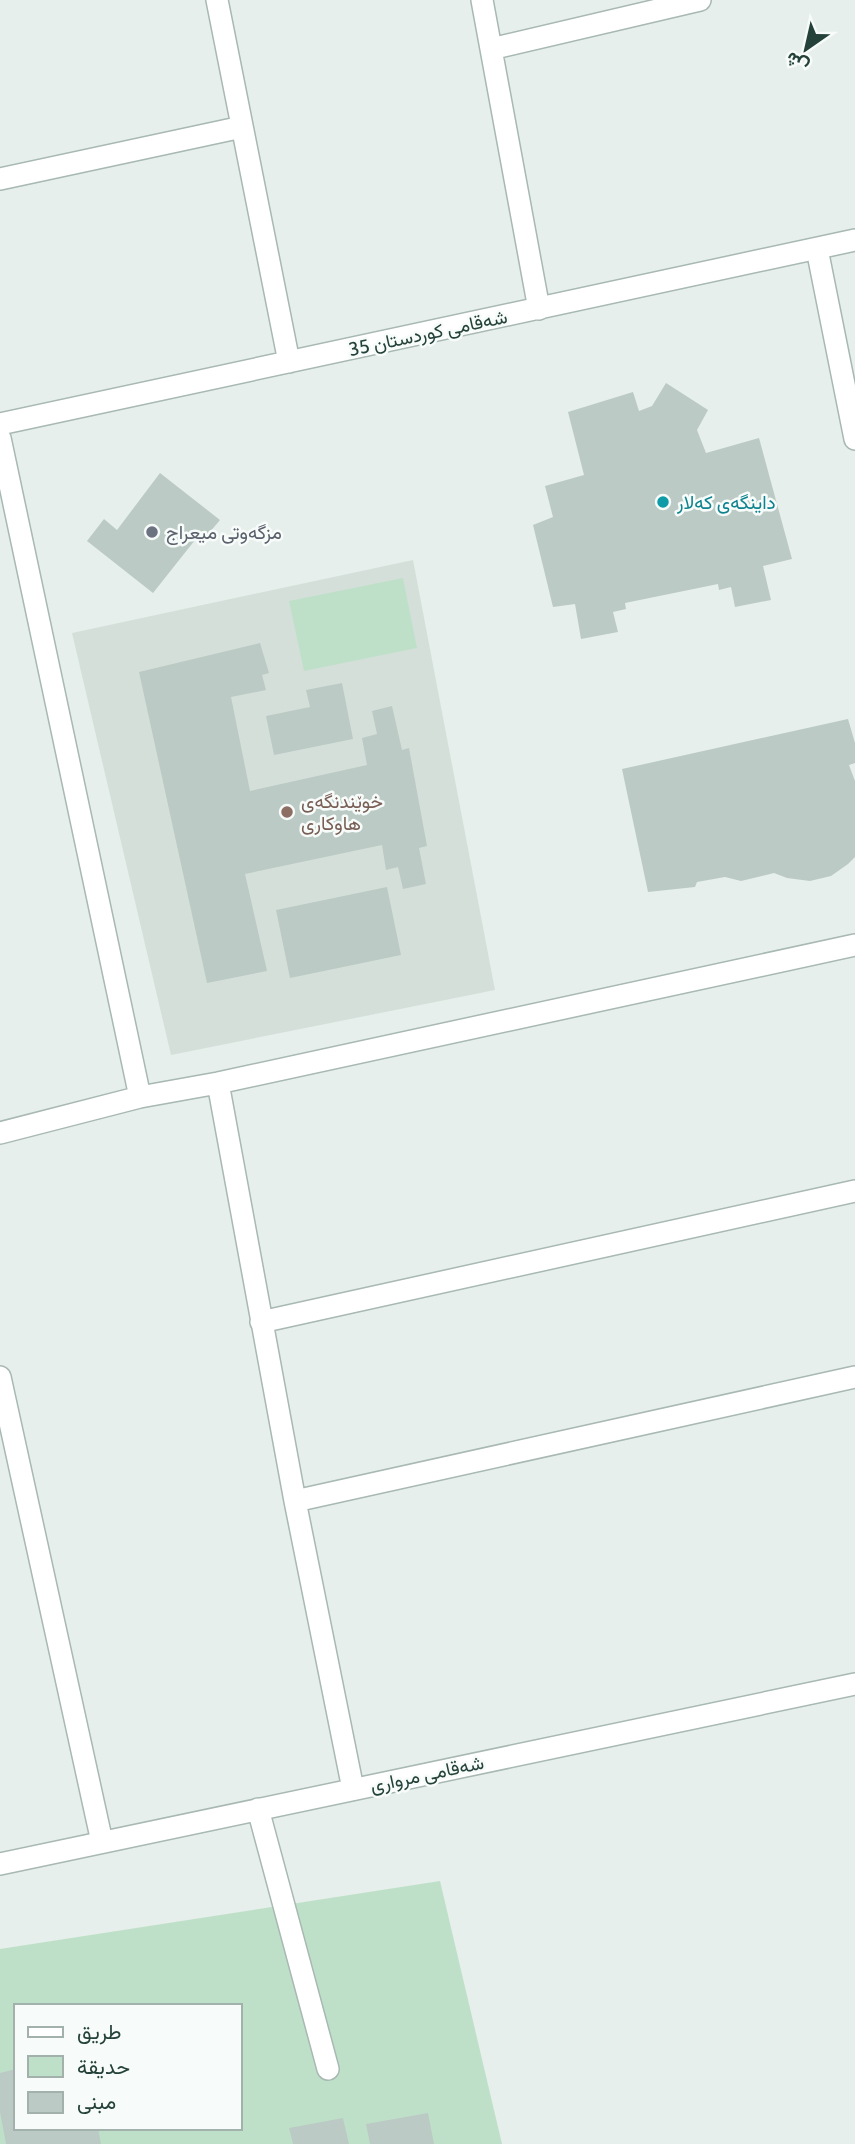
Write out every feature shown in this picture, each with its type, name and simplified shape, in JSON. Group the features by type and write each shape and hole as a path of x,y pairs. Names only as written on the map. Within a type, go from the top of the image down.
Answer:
{"street":[{"path":"217,0 289,362"},
{"path":"482,0 539,309"},
{"path":"491,49 700,0"},
{"path":"0,178 242,127"},
{"name":"شەقامی کوردستان 35","path":"0,425 855,240"},
{"path":"817,248 855,439"},
{"path":"0,438 140,1097"},
{"path":"0,1133 140,1097 218,1083 855,945"},
{"path":"218,1083 295,1501 353,1789"},
{"path":"261,1322 855,1191"},
{"path":"0,1377 102,1842"},
{"path":"295,1501 855,1377"},
{"name":"شەقامی مرواری","path":"0,1864 855,1684"},
{"path":"258,1810 328,2069"}],"shaded area":[{"name":"خوێندنگەی هاوکاری","path":"413,560 495,990 171,1055 72,633"}],"green space":[{"path":"403,578 417,648 304,671 289,601"},
{"path":"440,1881 502,2144 0,2144 0,1949"}],"building":[{"name":"داینگەی کەلار","path":"666,383 708,410 697,430 706,453 759,438 792,559 763,566 771,600 735,607 731,587 719,590 718,584 625,603 626,609 613,612 618,632 581,639 575,604 553,607 533,525 553,517 545,486 584,475 568,412 633,392 639,411 652,406"},
{"name":"مزگەوتی میعراج","path":"160,473 220,520 204,539 199,535 153,593 87,541 104,519 117,530"},
{"path":"260,643 269,673 262,675 266,690 231,697 250,791 367,765 362,738 377,734 372,711 392,706 402,750 409,748 427,846 419,848 426,884 403,889 398,867 386,870 382,845 245,874 267,971 207,983 139,672"},
{"path":"342,683 353,739 274,755 266,716 310,707 306,690"},
{"path":"848,719 855,743 855,763 849,765 855,781 855,857 848,864 831,876 810,881 774,873 741,881 725,877 697,882 695,887 648,892 622,769"},
{"path":"387,887 401,955 290,978 276,910"},
{"path":"14,2070 14,2130 98,2130 101,2144 6,2144 0,2112 0,2073"},
{"path":"428,2113 434,2144 370,2144 366,2124"},
{"path":"343,2118 349,2144 293,2144 289,2128"}],"place":[{"name":"داینگەی کەلار","path":"663,502"},
{"name":"مزگەوتی میعراج","path":"152,532"},
{"name":"خوێندنگەی هاوکاری","path":"287,812"}]}
